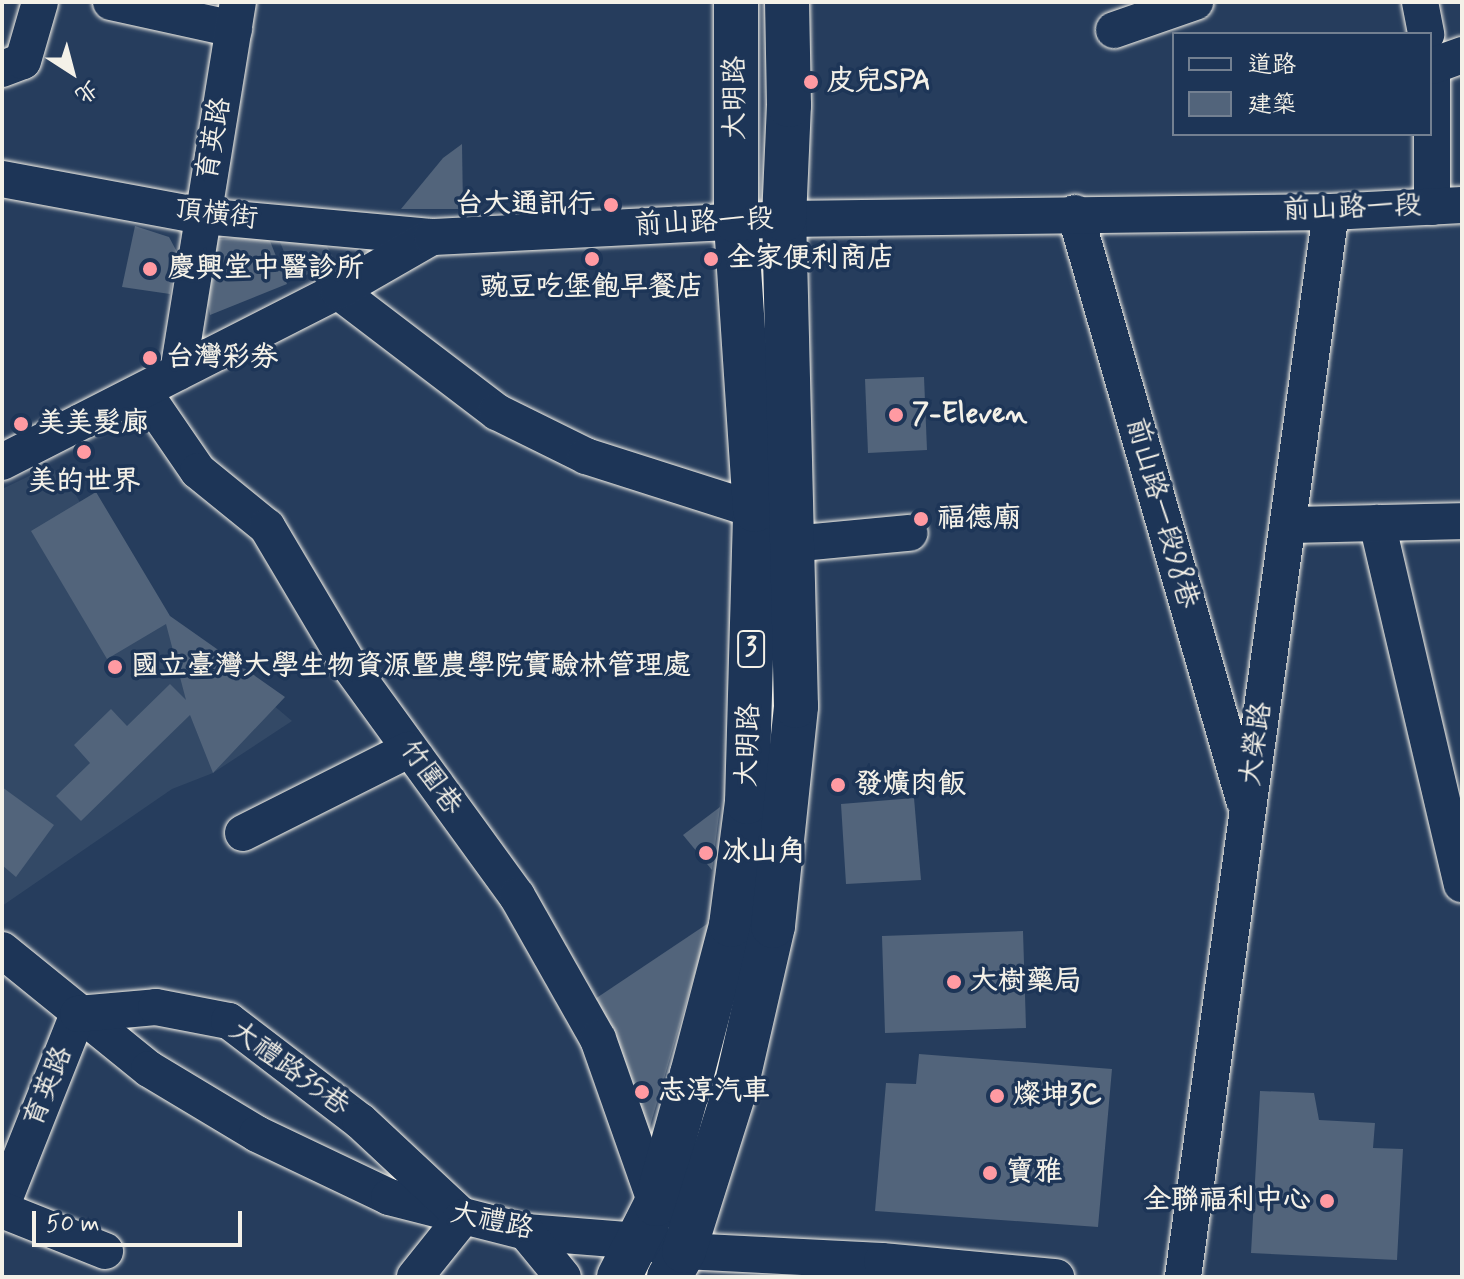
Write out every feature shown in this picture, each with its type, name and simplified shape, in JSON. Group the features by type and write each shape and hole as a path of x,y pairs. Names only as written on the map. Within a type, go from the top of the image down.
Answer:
{"main road":[{"name":"大明路","path":"638,1241 731,925 747,802 755,510 736,221 736,2"},
{"name":"大明路","path":"676,1264 737,1083 773,926 796,706 784,219 789,105 787,2"}],"street":[{"path":"2,69 23,61 40,2"},
{"path":"111,2 236,16"},
{"path":"1114,30 1195,2"},
{"path":"1420,2 1431,32"},
{"name":"育英路","path":"178,372 236,16"},
{"path":"1438,52 1447,206"},
{"name":"頂橫街","path":"2,179 202,216 432,237"},
{"name":"前山路一段","path":"2,462 338,291 432,237 784,219 1331,212 1447,206"},
{"name":"大榮路","path":"1183,1277 1331,212"},
{"name":"前山路一段98巷","path":"1075,213 1247,813"},
{"path":"338,291 497,412 586,456 755,510"},
{"name":"竹圍巷","path":"143,391 198,471 267,527 349,665 517,896 598,1039 638,1241"},
{"path":"1288,525 1462,521"},
{"path":"1377,523 1462,884"},
{"path":"792,544 909,533"},
{"path":"243,833 408,750"},
{"name":"大禮路","path":"2,950 149,1069 257,1134 389,1197 526,1232 638,1241 676,1264 882,1261 1056,1277"},
{"name":"大禮路35巷","path":"78,1014 156,1007 229,1021 360,1121 463,1217"},
{"name":"育英路","path":"2,1208 78,1014"},
{"path":"2,1208 105,1251"},
{"path":"415,1277 463,1217"},
{"path":"526,1232 563,1277"}],"shaded area":[{"path":"277,235 324,241 333,257 328,264 296,280"},
{"name":"國立臺灣大學生物資源暨農學院實驗林管理處","path":"48,467 66,477 87,515 162,611 292,721 213,773 172,789 2,906 2,489"}],"building":[{"path":"462,144 463,209 401,209 443,158"},
{"name":"慶興堂中醫診所","path":"135,226 169,237 177,252 170,294 122,287"},
{"path":"268,236 287,284 210,315 202,267 203,240"},
{"name":"7-Eleven","path":"924,377 927,450 868,453 865,379"},
{"path":"96,492 170,616 285,697 213,773 190,715 81,821 56,796 90,763 74,745 111,709 127,726 170,684 186,700 166,624 107,659 31,531"},
{"path":"2,787 54,825 16,877 2,865"},
{"path":"914,798 921,880 846,884 841,804"},
{"name":"冰山角","path":"720,807 712,870 683,835"},
{"name":"志淳汽車","path":"710,922 643,1150 592,1001"},
{"name":"大樹藥局","path":"1023,931 1026,1028 885,1033 882,936"},
{"path":"919,1054 1112,1069 1098,1227 875,1211 886,1083 916,1084"},
{"name":"全聯福利中心","path":"1260,1091 1314,1093 1319,1120 1375,1123 1373,1148 1403,1149 1397,1260 1251,1253"}],"place":[{"name":"皮兒SPA","path":"811,82"},
{"name":"台大通訊行","path":"611,205"},
{"name":"豌豆吃堡飽早餐店","path":"592,259"},
{"name":"全家便利商店","path":"711,259"},
{"name":"慶興堂中醫診所","path":"150,269"},
{"name":"台灣彩券","path":"150,358"},
{"name":"7-Eleven","path":"896,415"},
{"name":"美美髮廊","path":"21,424"},
{"name":"美的世界","path":"84,452"},
{"name":"福德廟","path":"921,519"},
{"name":"國立臺灣大學生物資源暨農學院實驗林管理處","path":"115,667"},
{"name":"發爌肉飯","path":"838,785"},
{"name":"冰山角","path":"706,853"},
{"name":"大樹藥局","path":"954,982"},
{"name":"志淳汽車","path":"642,1092"},
{"name":"燦坤3C","path":"997,1096"},
{"name":"寶雅","path":"990,1173"},
{"name":"全聯福利中心","path":"1327,1201"}]}
